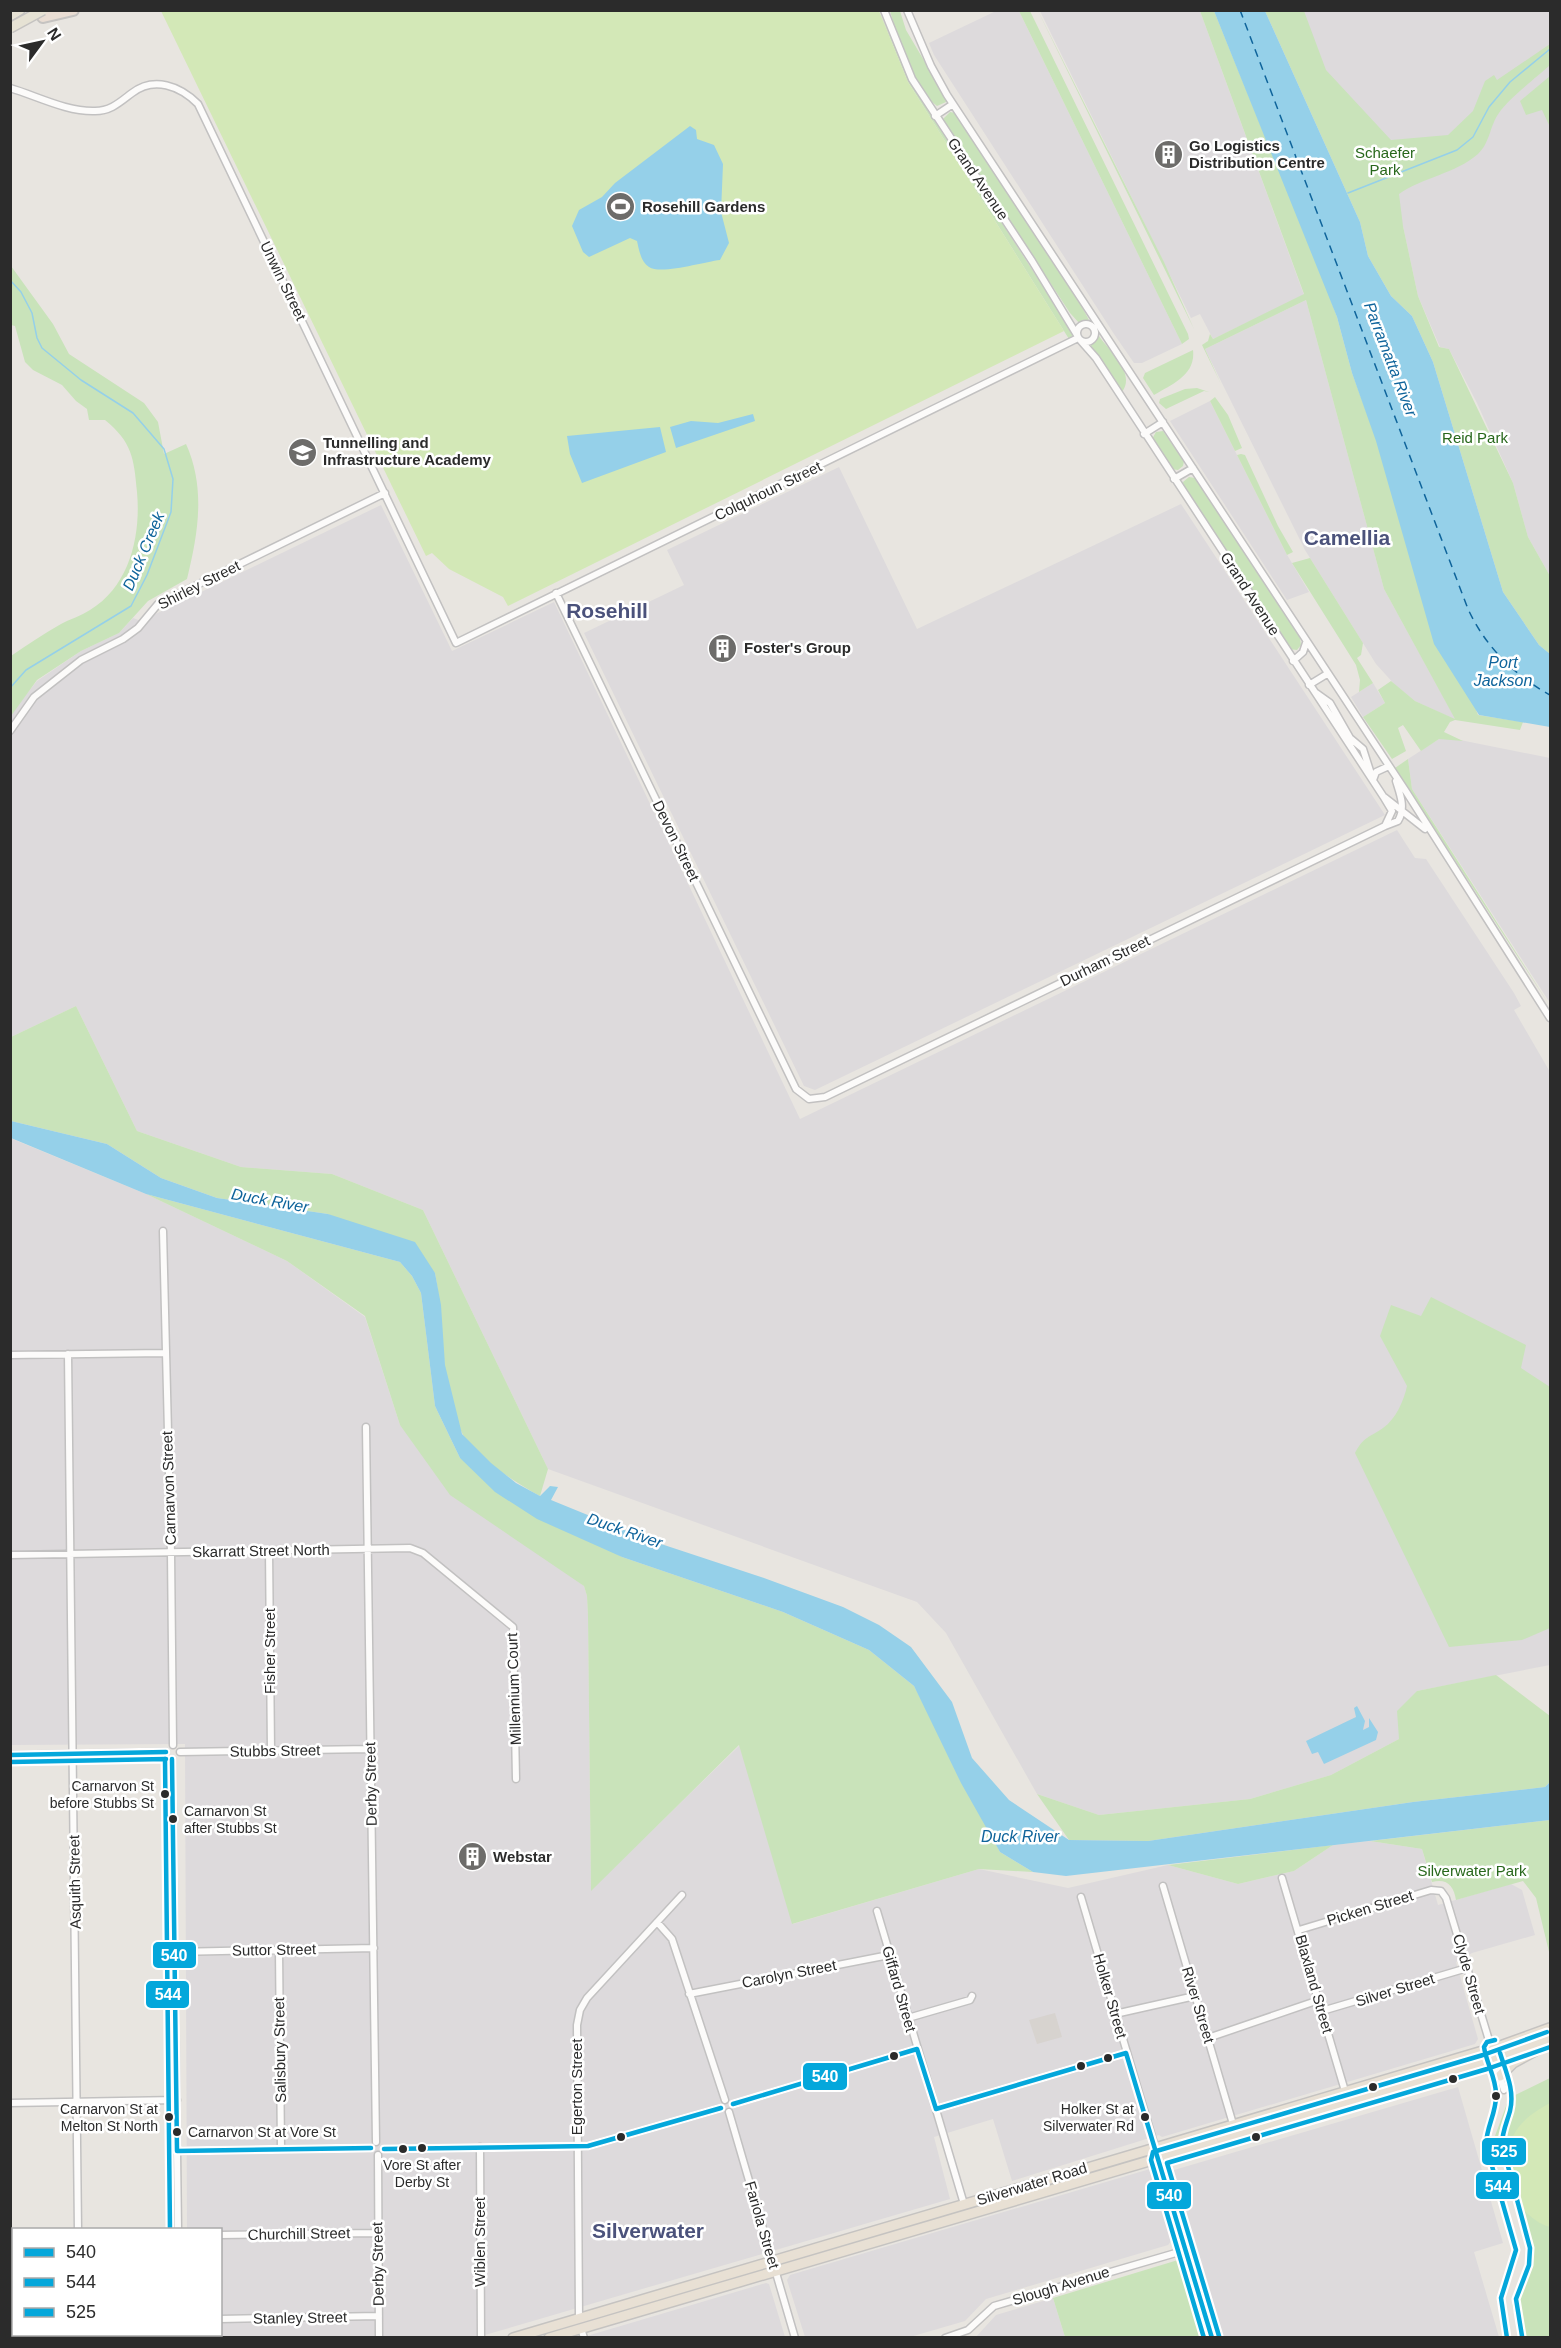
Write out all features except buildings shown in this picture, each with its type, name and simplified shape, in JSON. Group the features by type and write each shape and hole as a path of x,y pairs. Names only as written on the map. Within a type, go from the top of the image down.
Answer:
{"highway":[{"path":"43,14 73,10"},
{"name":"Silverwater Road","path":"513,2337 581,2328 772,2261 1491,2048 1551,2028"},
{"name":"Silverwater Road","path":"549,2337 1494,2059 1551,2038"},
{"path":"1500,2076 1513,2063 1551,2043"}],"main road":[{"path":"10,16 20,10"},
{"path":"10,28 43,14"},
{"name":"Holker Street","path":"1155,2147 1212,2337"}],"street":[{"name":"Grand Avenue","path":"884,10 903,60 935,116 1032,261 1078,338 1096,357 1293,661 1345,734 1383,796 1416,820 1432,836"},
{"name":"Grand Avenue","path":"907,10 931,66 953,104 1306,643 1391,768 1432,836 1551,1018"},
{"name":"Unwin Street","path":"11,88 87,111 104,110 116,105 136,90 158,84 178,88 198,104 456,643"},
{"path":"935,116 953,104"},
{"name":"Grand Avenue","path":"1075,290 1095,327 1129,370"},
{"name":"Colquhoun Street","path":"456,643 1078,338 1082,327 1095,327"},
{"path":"1078,338 1092,338 1095,327"},
{"path":"1144,434 1163,422"},
{"path":"1174,479 1193,468"},
{"name":"Shirley Street","path":"10,731 34,697 81,660 131,633 158,604 385,493"},
{"name":"Devon Street","path":"556,593 796,1089"},
{"path":"1293,661 1303,652 1306,643"},
{"path":"1311,688 1327,674"},
{"path":"1345,734 1360,723"},
{"path":"1374,782 1376,772 1391,768 1401,795 1402,811 1400,819 1394,823"},
{"path":"1383,796 1392,811 1385,826"},
{"name":"Durham Street","path":"796,1089 809,1099 825,1097 1385,826 1408,819 1416,820"},
{"name":"Carnarvon Street","path":"163,1231 171,1553 172,1745"},
{"path":"10,1355 165,1353"},
{"name":"Asquith Street","path":"69,1354 78,2228"},
{"name":"Derby Street","path":"366,1427 376,2142"},
{"name":"Millennium Court","path":"368,1549 410,1548 423,1553 513,1627 516,1779"},
{"name":"Skarratt Street North","path":"10,1555 368,1549"},
{"name":"Fisher Street","path":"270,1551 271,1751"},
{"path":"10,1755 166,1752 172,1745 180,1752 176,1758 172,1759"},
{"name":"Stubbs Street","path":"180,1752 371,1749"},
{"path":"166,1752 172,1759 178,2228"},
{"name":"Blaxland Street","path":"1282,1878 1345,2091"},
{"name":"River Street","path":"1163,1886 1233,2124"},
{"name":"Picken Street","path":"1299,1930 1431,1890 1441,1891"},
{"name":"Clyde Street","path":"1441,1891 1446,1898 1504,2090"},
{"name":"Egerton Street","path":"581,2328 577,2146 577,2025 580,2010 587,1998 682,1895"},
{"name":"Holker Street","path":"1081,1897 1155,2147"},
{"name":"Giffard Street","path":"877,1911 964,2204"},
{"path":"657,1922 670,1935 725,2100 721,2108"},
{"name":"Suttor Street","path":"174,1952 374,1948"},
{"name":"Salisbury Street","path":"279,1951 281,2149"},
{"name":"Carolyn Street","path":"689,1994 890,1954"},
{"name":"Silver Street","path":"1322,2011 1467,1968"},
{"path":"908,2018 970,2001 972,1996"},
{"path":"1115,2014 1195,1996"},
{"path":"1208,2038 1319,2000"},
{"path":"725,2100 734,2104 917,2049"},
{"path":"936,2109 1126,2053"},
{"path":"10,2103 177,2100"},
{"path":"371,2148 373,2154 378,2155 384,2148 598,2144 721,2108 729,2112 734,2104"},
{"name":"Fariola Street","path":"729,2112 795,2337"},
{"path":"177,2151 371,2148 376,2142 382,2143 384,2148"},
{"name":"Wiblen Street","path":"480,2147 481,2337"},
{"name":"Derby Street","path":"378,2155 379,2337"},
{"name":"Churchill Street","path":"222,2235 377,2233"},
{"name":"Slough Avenue","path":"945,2337 968,2330 994,2306 1186,2250"},
{"name":"Stanley Street","path":"222,2319 379,2316"}],"shaded area":[{"path":"996,11 1019,11 1182,344 1142,363 1134,363 934,55 929,43"},
{"path":"1040,11 1200,11 1304,295 1213,339 1200,314 1191,318"},
{"path":"1303,11 1550,11 1550,576 1528,537 1513,483 1477,403 1449,349 1440,347 1418,296 1403,226 1324,71"},
{"path":"1306,300 1384,589 1456,720 1415,701 1396,686 1376,664 1305,550 1205,349"},
{"path":"1210,401 1286,553 1309,592 1287,600 1170,421"},
{"path":"839,467 917,629 1181,504 1385,815 815,1090 804,1086 584,633 684,585 667,550"},
{"path":"381,505 452,651 554,602 800,1119 1397,830 1415,858 1426,859 1514,993 1521,1006 1514,1010 1550,1072 1550,1665 1417,1691 1399,1739 1331,1775 1250,1799 1099,1815 1037,1794 946,1633 917,1602 548,1469 423,1210 332,1174 241,1167 137,1131 76,1006 11,1037 10,716 16,707 37,681 81,651 119,633 133,618 141,621"},
{"path":"1373,683 1385,703 1363,717 1351,697"},
{"path":"1450,738 1550,758 1550,1003 1412,789 1408,759 1439,739"},
{"path":"10,1138 146,1194 287,1261 365,1317 400,1425 584,1586 588,1616 591,1890 740,1745 793,1924 979,1869 1068,1888 1168,1865 1238,1884 1294,1871 1333,1845 1370,1841 1422,1849 1438,1905 1511,1884 1522,1890 1535,1935 1472,1953 1456,1962 1478,2039 1475,2044 1162,2137 1159,2135 1012,2181 993,2119 934,2137 950,2199 478,2337 188,2337 222,2336 222,2228 187,2228 185,1744 11,1745"},
{"path":"1055,2013 1062,2037 1037,2044 1029,2020"},
{"path":"1458,2087 1503,2243 1474,2252 1499,2337 1220,2337 1172,2174 1174,2170"},
{"path":"1150,2169 1172,2240 1168,2245 986,2299 965,2321 910,2337 805,2337 787,2280 790,2275"},
{"path":"769,2284 785,2337 580,2338"},
{"path":"1053,2298 1065,2337 975,2338 996,2315"}],"green space":[{"name":"Rosehill Gardens","path":"161,11 879,11 908,82 1064,331 508,606 503,597 449,569 432,553 426,556"},
{"path":"879,11 911,83 1072,331 1073,335 1069,339 908,82"},
{"path":"890,11 900,11 906,30 945,96 946,102 937,106 922,88 908,62"},
{"path":"1019,11 1030,11 1188,334 1189,339 1182,344"},
{"path":"1038,11 1164,262 1194,329"},
{"path":"1200,11 1214,11 1322,276 1337,317 1352,373 1478,715 1523,722 1520,730 1455,720 1450,722 1444,732 1463,741 1439,739 1421,751 1403,725 1398,728 1406,751 1392,759 1363,717 1385,703 1378,690 1391,681 1415,701 1455,719 1384,589 1306,300 1205,349 1221,384 1202,345 1208,341 1210,334 1213,339 1304,294"},
{"path":"1265,11 1304,11 1326,70 1391,140 1448,135 1473,111 1485,81 1494,75 1497,80 1550,44 1550,65 1503,107 1485,145 1478,154 1469,161 1418,183 1399,194 1403,226 1418,296 1439,347 1449,349 1513,483 1528,537 1550,576 1550,654 1539,645 1503,592 1433,362 1412,316 1391,296 1368,256 1360,222"},
{"path":"1550,76 1550,127 1542,110 1526,115 1520,101"},
{"path":"950,112 956,113 1075,294 1090,322 1080,324 1070,313 943,119"},
{"path":"11,266 53,324 69,354 144,403 158,422 164,454 186,444 196,477 198,511 187,579 148,601 119,633 81,651 37,680 11,716 11,656 54,628 83,614 104,600 124,573 130,558 138,508 133,460 121,436 105,420 89,420 87,409 76,401 62,385 33,370 25,362 15,326 11,325"},
{"path":"1099,336 1124,370 1126,377 1122,392 1090,344"},
{"path":"1193,350 1193,359 1187,372 1175,383 1154,395 1143,378 1145,373"},
{"path":"1197,388 1209,392 1204,391 1166,409 1159,403 1160,399 1185,389"},
{"path":"1215,397 1228,415 1242,448 1235,451 1210,401"},
{"path":"1163,431 1184,461 1183,466 1178,470 1171,469 1152,439 1156,432"},
{"path":"1237,455 1245,455 1278,526 1293,552 1287,555"},
{"path":"1189,477 1195,478 1300,638 1301,645 1297,650 1289,649 1184,488 1183,482"},
{"path":"1310,558 1363,643 1361,655 1357,658 1373,683 1359,692 1360,680 1356,665 1292,563"},
{"path":"1408,759 1412,789 1550,1006 1395,768"},
{"path":"76,1006 137,1131 241,1167 332,1174 423,1210 548,1469 540,1496 486,1460 462,1433 449,1395 435,1273 328,1214 217,1198 161,1178 107,1144 11,1121 11,1037"},
{"path":"146,1194 400,1262 412,1276 421,1293 435,1406 460,1458 622,1557 783,1612 869,1650 914,1686 1000,1852 1033,1872 979,1869 792,1924 739,1745 591,1891 588,1616 584,1586 450,1495 400,1425 365,1316 287,1261"},
{"path":"1431,1297 1526,1345 1521,1368 1550,1387 1550,1628 1522,1640 1449,1647 1355,1453 1364,1440 1392,1420 1402,1403 1407,1386 1380,1336 1391,1305 1421,1316"},
{"path":"1496,1675 1550,1716 1550,1782 1545,1787 1413,1802 1148,1841 1069,1840 1037,1794 1099,1815 1250,1799 1331,1775 1399,1739 1397,1711 1417,1691"},
{"name":"Silverwater Park","path":"1550,1820 1550,1956 1536,1898 1523,1881 1456,1900 1449,1884 1442,1881 1432,1882 1422,1849 1370,1841"},
{"path":"1333,1845 1294,1871 1238,1884 1168,1865"},
{"path":"1550,2078 1550,2337 1521,2337 1512,2305 1529,2271 1528,2249 1495,2136 1509,2098"},
{"path":"1550,2103 1550,2227 1536,2221 1516,2199 1510,2185 1507,2155 1518,2128 1529,2117"},
{"path":"1178,2260 1200,2337 1065,2337 1053,2298"}],"water":[{"name":"Port Jackson","path":"1214,11 1265,11 1360,222 1368,256 1391,296 1412,316 1433,362 1503,592 1539,645 1550,654 1550,727 1479,715 1434,644 1376,441 1352,373 1337,317"},
{"path":"690,126 696,130 697,139 714,145 723,164 721,212 729,243 720,260 672,269 655,269 644,262 637,241 630,238 589,257 583,252 572,226 579,210 602,197 615,183"},
{"path":"753,414 755,421 676,448 670,427 691,421 718,423"},
{"path":"660,427 666,452 582,483 570,454 567,436"},
{"name":"Duck River","path":"11,1121 107,1144 161,1178 217,1198 328,1214 415,1242 435,1273 441,1305 445,1365 462,1434 491,1463 516,1483 540,1496 550,1486 558,1487 551,1500 649,1540 843,1607 879,1625 911,1647 952,1702 972,1758 1009,1800 1069,1840 1148,1841 1413,1802 1545,1787 1550,1782 1550,1820 1066,1876 1033,1872 1000,1852 961,1783 914,1686 869,1650 783,1612 622,1557 537,1519 495,1492 460,1458 435,1406 421,1293 412,1276 400,1262 146,1194 11,1138"},
{"path":"1357,1706 1365,1721 1363,1730 1369,1727 1369,1718 1378,1732 1376,1740 1324,1764 1318,1752 1312,1754 1306,1741 1356,1717 1354,1708"}],"waterway":[{"path":"1348,193 1457,150 1473,137 1489,107 1510,82 1550,49"},
{"name":"Duck Creek","path":"10,280 21,292 32,313 37,338 42,348 81,380 133,413 164,449 173,479 171,512 147,575 131,606 26,670 10,688"}],"ferry route":[{"path":"1240,10 1468,609 1483,635 1502,658 1524,678 1550,695"}],"transit line":[{"name":"540","path":"10,1755 166,1752"},
{"name":"544","path":"165,1759 170,2228"},
{"name":"544","path":"10,1762 166,1759"},
{"name":"540","path":"172,1759 177,2151"},
{"name":"525","path":"1204,2338 1151,2160 1153,2152 1483,2055 1547,2032"},
{"name":"544","path":"1495,2040 1487,2042 1484,2047 1496,2094 1486,2145 1516,2250 1501,2298 1507,2338"},
{"name":"544","path":"1219,2336 1167,2163 1487,2069 1550,2047"},
{"name":"540","path":"917,2049 936,2109"},
{"name":"540","path":"733,2104 917,2049"},
{"name":"540","path":"1126,2053 1212,2338"},
{"name":"540","path":"936,2109 1126,2053"},
{"name":"525","path":"1500,2053 1511,2096 1502,2144 1530,2248 1529,2265 1516,2299 1522,2336"},
{"name":"540","path":"384,2149 588,2146 721,2108"},
{"name":"540","path":"177,2151 371,2148"}],"place":[{"name":"Go Logistics Distribution Centre","path":"1168,155"},
{"name":"Rosehill Gardens","path":"621,207"},
{"name":"Tunnelling and Infrastructure Academy","path":"302,452"},
{"name":"Foster's Group","path":"723,648"},
{"name":"Carnarvon St before Stubbs St","path":"165,1794"},
{"name":"Carnarvon St after Stubbs St","path":"173,1819"},
{"name":"Webstar","path":"472,1857"},
{"name":"Carnarvon St at Melton St North","path":"169,2117"},
{"name":"Holker St at Silverwater Rd","path":"1145,2117"},
{"name":"Carnarvon St at Vore St","path":"177,2132"},
{"name":"Vore St after Derby St","path":"422,2148"}],"district":[{"name":"Camellia","path":"1347,538"},
{"name":"Rosehill","path":"607,611"},
{"name":"Silverwater","path":"648,2231"}],"park label":[{"name":"Schaefer Park","path":"1385,162"},
{"name":"Reid Park","path":"1475,438"}],"water label":[{"name":"Parramatta River","path":"1391,359"}]}
